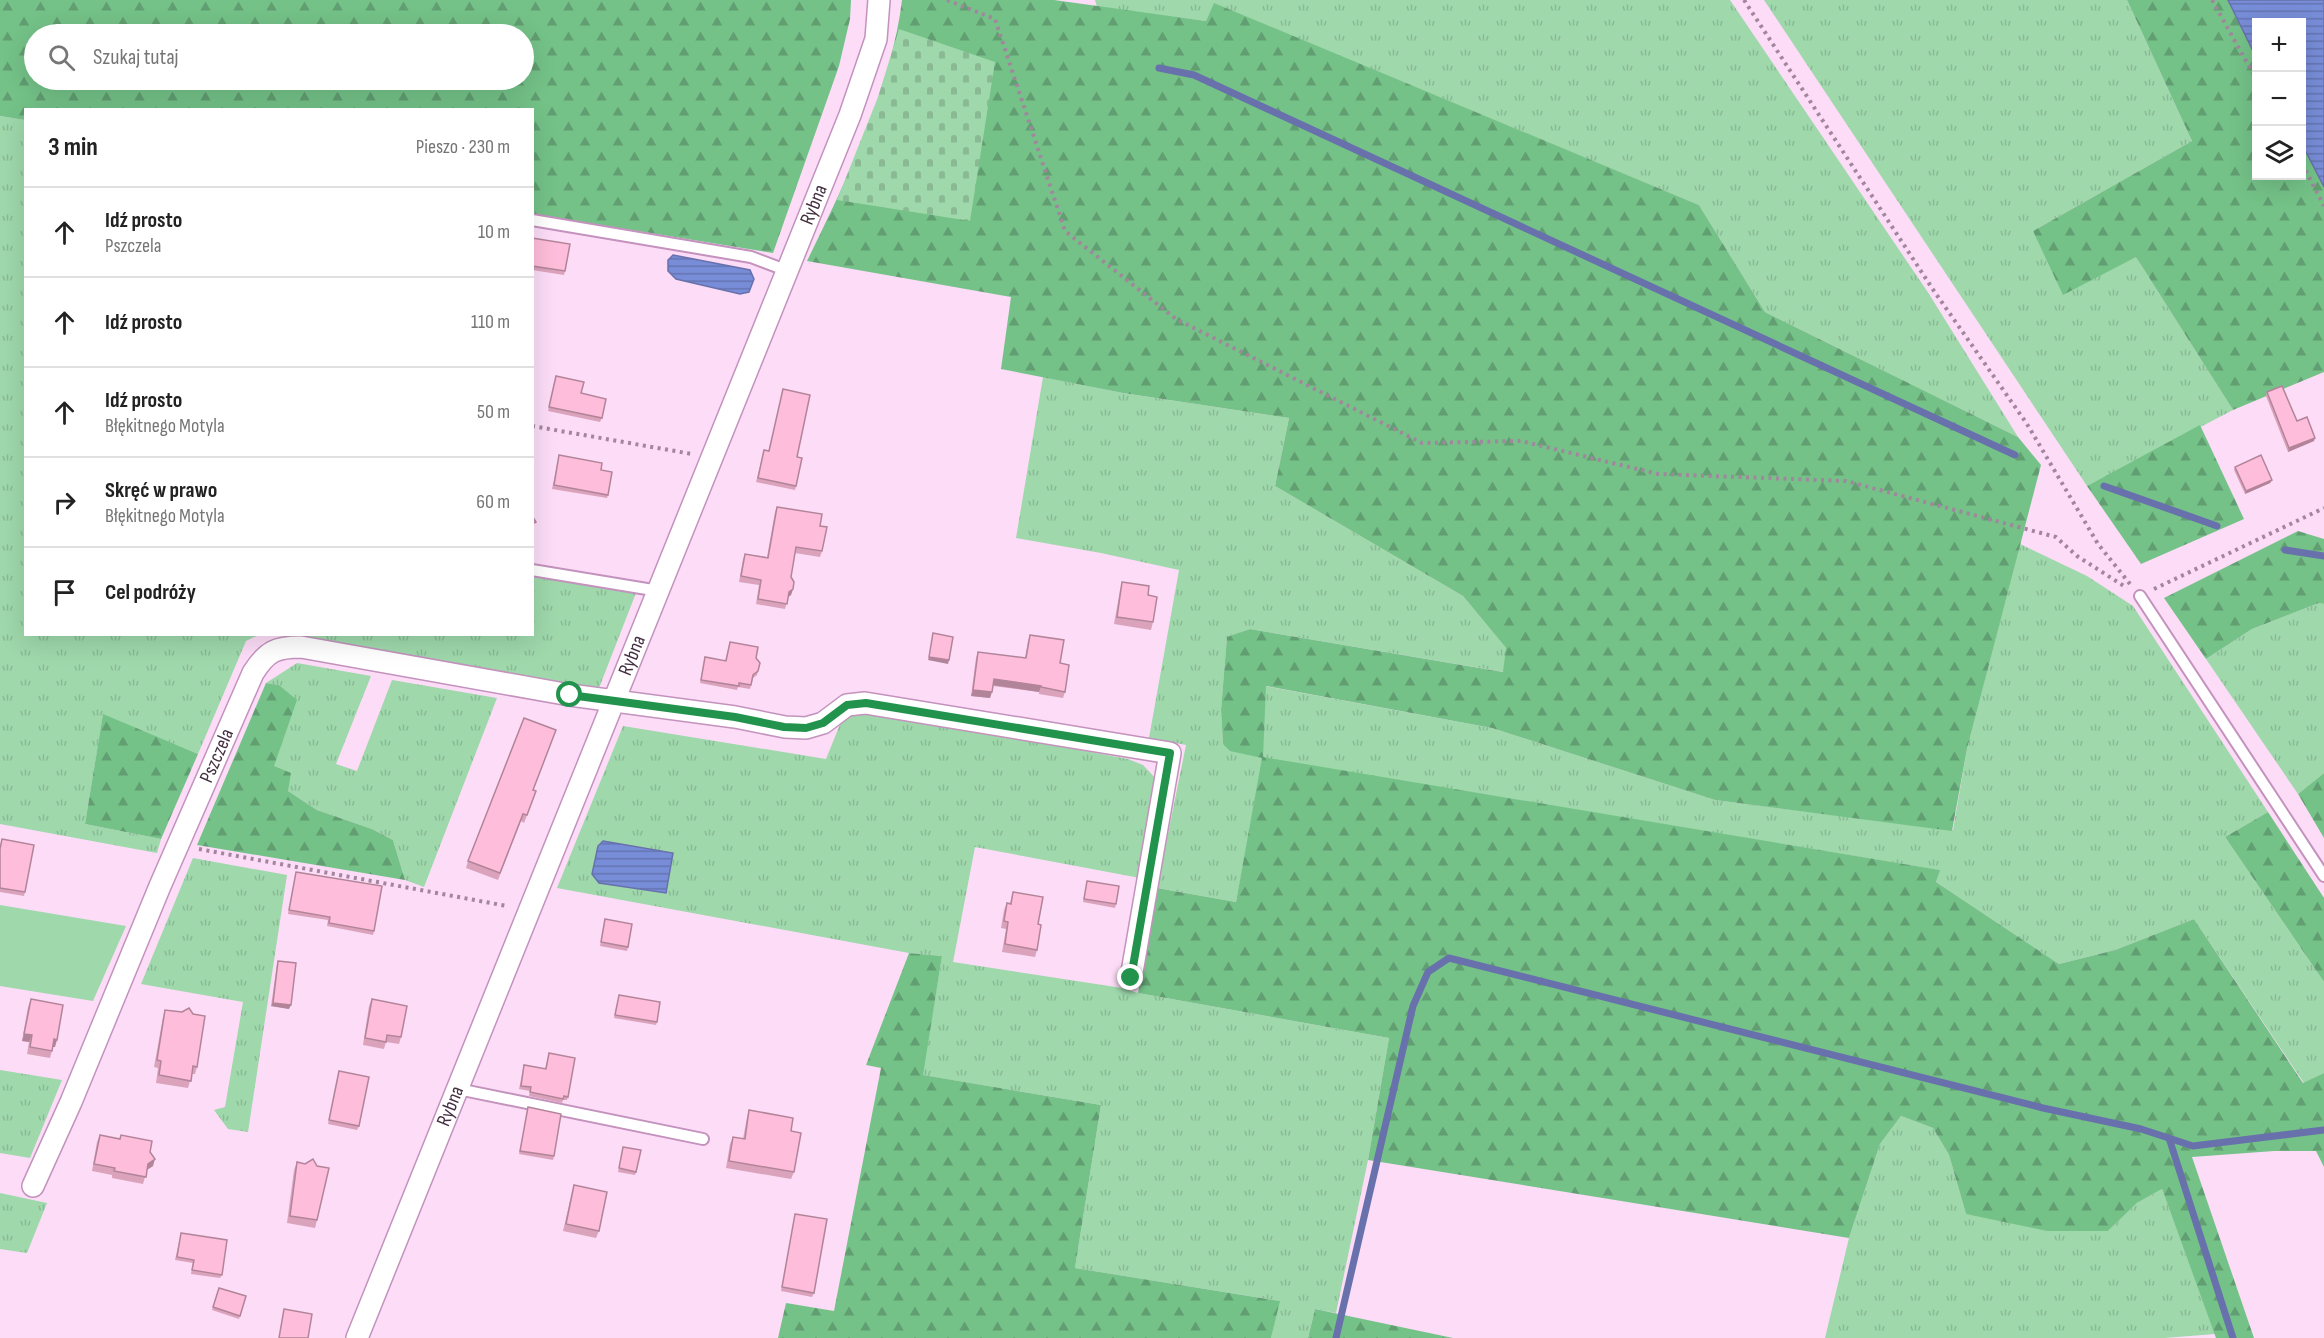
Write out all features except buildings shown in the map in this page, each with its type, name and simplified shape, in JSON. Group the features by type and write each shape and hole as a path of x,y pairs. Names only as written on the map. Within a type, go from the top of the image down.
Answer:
{"street":[{"name":"Rybna","path":"357,1338 850,115 876,39 879,0"},
{"name":"Pszczela","path":"33,1186 253,673 268,654 283,647 301,647 615,702 628,701 735,717 784,727 806,728 823,723 847,705 866,703 1170,753 1131,978"}],"lane":[{"path":"534,220 751,257 788,271"},
{"path":"534,570 659,591"},
{"path":"2140,596 2324,876"},
{"path":"458,1089 703,1139"}],"path":[{"path":"947,0 995,20 1065,231 1176,319 1422,443 1521,441 1658,474 1846,481 2056,537 2077,556 2140,596"},
{"path":"1744,0 1934,291 2027,424 2098,544 2140,596"},
{"path":"2212,0 2252,72"},
{"path":"2306,173 2324,206"},
{"path":"534,426 713,457"},
{"path":"2140,596 2324,508"},
{"path":"177,847 530,910"}],"green space":[{"path":"0,0 851,0 850,19 839,66 773,253 534,214 534,108 24,108 24,120 0,116"},
{"path":"902,0 1054,0 1206,21 1214,3 1699,205 1765,312 2018,437 2041,465 1967,749 1952,831 1715,800 1492,728 1266,686 1263,757 1940,870 1936,882 2059,964 2115,950 2194,919 2303,1083 2324,1073 2324,1167 2316,1151 2274,1151 2192,1157 2254,1338 2216,1338 2162,1189 2137,1203 2108,1231 2047,1231 1966,1214 1949,1155 1933,1128 1901,1116 1880,1144 1849,1238 1368,1160 1389,1038 1138,993 1157,888 1236,902 1262,758 1230,751 1223,744 1221,710 1227,637 1250,629 1503,672 1506,648 1463,596 1275,486 1289,418 1123,393 1001,369 1011,297 807,261 851,167 878,100 897,33"},
{"path":"1095,0 1730,0 1929,294 2018,437 1765,312 1699,205 1214,4 1206,21 1097,7"},
{"path":"1764,0 2127,0 2192,141 2033,231 2136,257 2233,410 2087,486"},
{"path":"2127,0 2238,0 2252,30 2252,180 2306,180 2306,138 2324,176 2324,372 2233,410 2136,257 2063,295 2033,231 2192,141"},
{"path":"899,29 995,62 970,221 837,200 878,97"},
{"path":"0,116 24,120 24,636 256,636 246,641 198,754 103,715 85,824 161,839 157,853 0,824"},
{"path":"1043,377 1123,393 1289,418 1275,486 1463,596 1506,648 1504,672 1250,629 1227,638 1221,710 1223,744 1262,757 1265,686 1492,728 1715,800 1953,830 1967,749 2020,544 2087,576 2133,606 2268,812 2225,837 2324,982 2324,1073 2304,1083 2194,919 2115,950 2059,964 1936,882 1939,870 1263,758 1236,902 1157,888 1186,745 1149,738 1179,570 1016,538"},
{"path":"2200,425 2244,519 2141,564 2087,486"},
{"path":"2298,531 2324,539 2324,604 2319,603 2252,629 2206,659 2164,598"},
{"path":"534,576 636,593 599,688 290,636 534,636"},
{"path":"2319,603 2324,604 2324,773 2298,794 2206,659 2252,629"},
{"path":"297,663 371,676 336,764 357,771 392,680 497,698 424,887 405,880 393,840 372,829 317,810 288,791 273,766 296,700 279,685 266,683"},
{"path":"266,683 279,685 297,700 274,766 291,773 288,791 317,810 372,829 393,840 405,880 197,845"},
{"path":"857,710 1128,759 1143,765 1158,781 1140,878 975,847 953,962 1122,988 1138,993 1389,1038 1368,1160 1336,1313 1315,1309 1308,1338 1271,1338 1279,1301 1075,1268 1101,1105 922,1075 942,956 909,953 557,888 623,726 826,759 843,717"},
{"path":"103,714 198,754 161,839 85,824"},
{"path":"2324,773 2324,838 2298,794"},
{"path":"2268,812 2324,898 2324,982 2225,837"},
{"path":"193,858 287,875 248,1132 228,1129 214,1110 225,1107 243,1002 141,984"},
{"path":"0,905 126,926 93,1001 0,986"},
{"path":"909,953 942,956 923,1075 1101,1105 1075,1268 1280,1301 1271,1338 778,1338 786,1303 834,1311 881,1068 866,1065"},
{"path":"0,1070 62,1080 30,1158 0,1153"},
{"path":"1901,1116 1933,1128 1949,1155 1966,1214 2108,1231 2137,1203 2162,1189 2215,1334 2164,1338 1825,1338 1849,1238 1880,1144"},
{"path":"0,1193 47,1203 27,1253 0,1249"},
{"path":"1315,1309 1453,1338 1308,1338"}],"water":[{"path":"2228,0 2324,0 2324,187 2306,152 2306,18 2252,18 2252,49"},
{"path":"673,255 750,270 754,279 749,292 740,294 676,279 668,271 668,260"},
{"path":"603,841 673,853 666,893 599,883 592,874 598,846"}],"waterway":[{"path":"1159,68 1194,75 2015,455"},
{"path":"2104,486 2217,526"},
{"path":"2285,550 2324,556"},
{"path":"1336,1338 1413,1006 1428,972 1449,958 2043,1108 2141,1129 2193,1146 2324,1130"},
{"path":"2169,1138 2233,1338"}],"route":[{"path":"570,695 615,702 628,701 735,717 784,727 806,728 823,723 847,705 866,703 1170,753 1131,978"}]}
